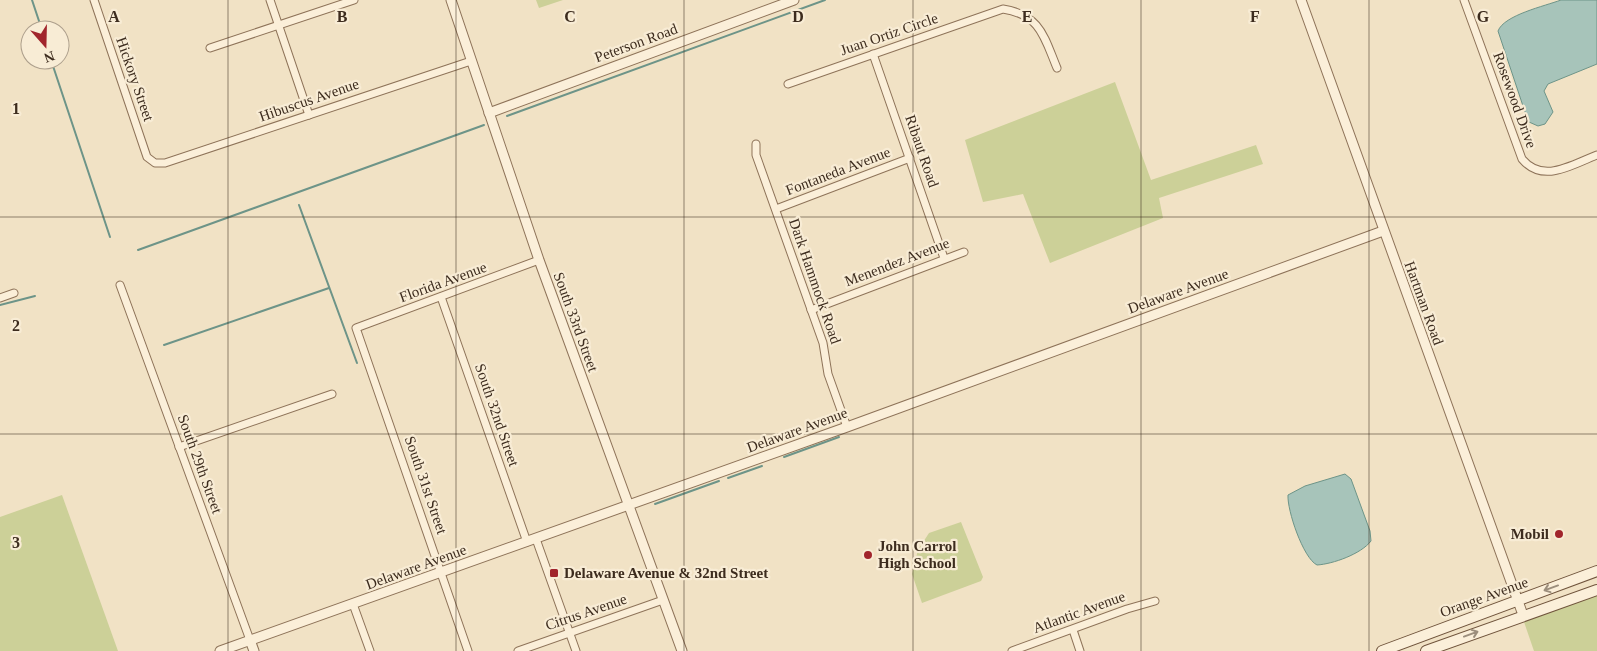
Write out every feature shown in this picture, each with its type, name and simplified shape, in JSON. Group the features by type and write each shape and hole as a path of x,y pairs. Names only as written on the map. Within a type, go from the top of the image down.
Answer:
{"main road":[{"name":"Orange Avenue","path":"1382,651 1597,572"},
{"name":"Orange Avenue","path":"1426,651 1597,590"}],"street":[{"name":"Hickory Street","path":"94,0 147,157 155,163"},
{"path":"270,0 309,115"},
{"path":"210,48 354,0"},
{"name":"South 33rd Street","path":"451,0 540,260 627,505 682,651"},
{"name":"Peterson Road","path":"489,113 794,0"},
{"name":"Hartman Road","path":"1301,0 1523,615"},
{"name":"Rosewood Drive","path":"1464,0 1522,159 1530,169 1540,173 1551,172 1597,156"},
{"name":"Juan Ortiz Circle","path":"788,84 1003,9 1017,11 1032,19 1043,36 1058,68"},
{"name":"Ribaut Road","path":"873,54 944,258"},
{"name":"Hibuscus Avenue","path":"155,163 165,163 471,61"},
{"name":"Dark Hammock Road","path":"756,144 756,155 812,310 823,343 828,374 847,427"},
{"name":"Fontaneda Avenue","path":"776,209 910,158"},
{"name":"Delaware Avenue","path":"220,651 847,427 1383,231"},
{"name":"Menendez Avenue","path":"812,310 944,258 964,252"},
{"name":"Florida Avenue","path":"356,328 540,260"},
{"name":"South 29th Street","path":"120,285 254,651"},
{"path":"0,298 14,293"},
{"name":"South 32nd Street","path":"442,297 531,540 576,651"},
{"name":"South 31st Street","path":"356,328 468,651"},
{"path":"179,446 332,394"},
{"name":"Citrus Avenue","path":"518,651 663,600"},
{"name":"Atlantic Avenue","path":"1012,651 1127,609 1155,601"},
{"path":"354,604 370,651"},
{"path":"1073,630 1080,651"}],"green space":[{"path":"536,0 563,0 539,8"},
{"path":"1115,82 1151,180 1256,145 1263,164 1159,198 1163,218 1050,263 1023,194 983,202 965,140"},
{"path":"62,495 118,651 0,651 0,517"},
{"path":"961,522 983,577 981,581 922,603 912,574 918,550 929,533"},
{"path":"1597,594 1597,651 1534,651 1523,619"}],"water":[{"path":"1561,0 1597,0 1597,64 1548,84 1544,91 1553,112 1545,124 1538,126 1529,122 1527,118 1498,31 1508,20 1516,16"},
{"path":"1345,474 1351,479 1370,531 1371,541 1361,550 1346,558 1317,565 1312,561 1301,544 1290,511 1288,495 1305,486"}],"waterway":[{"path":"32,0 39,20"},
{"path":"507,116 825,0"},
{"path":"54,70 110,237"},
{"path":"138,250 484,125"},
{"path":"299,205 357,363"},
{"path":"164,345 329,288"},
{"path":"0,305 35,296"},
{"path":"784,457 839,437"},
{"path":"728,478 762,466"},
{"path":"655,504 719,481"}],"place":[{"name":"Mobil","path":"1559,534"},
{"name":"John Carrol High School","path":"868,555"},
{"name":"Delaware Avenue & 32nd Street","path":"554,573"}]}
